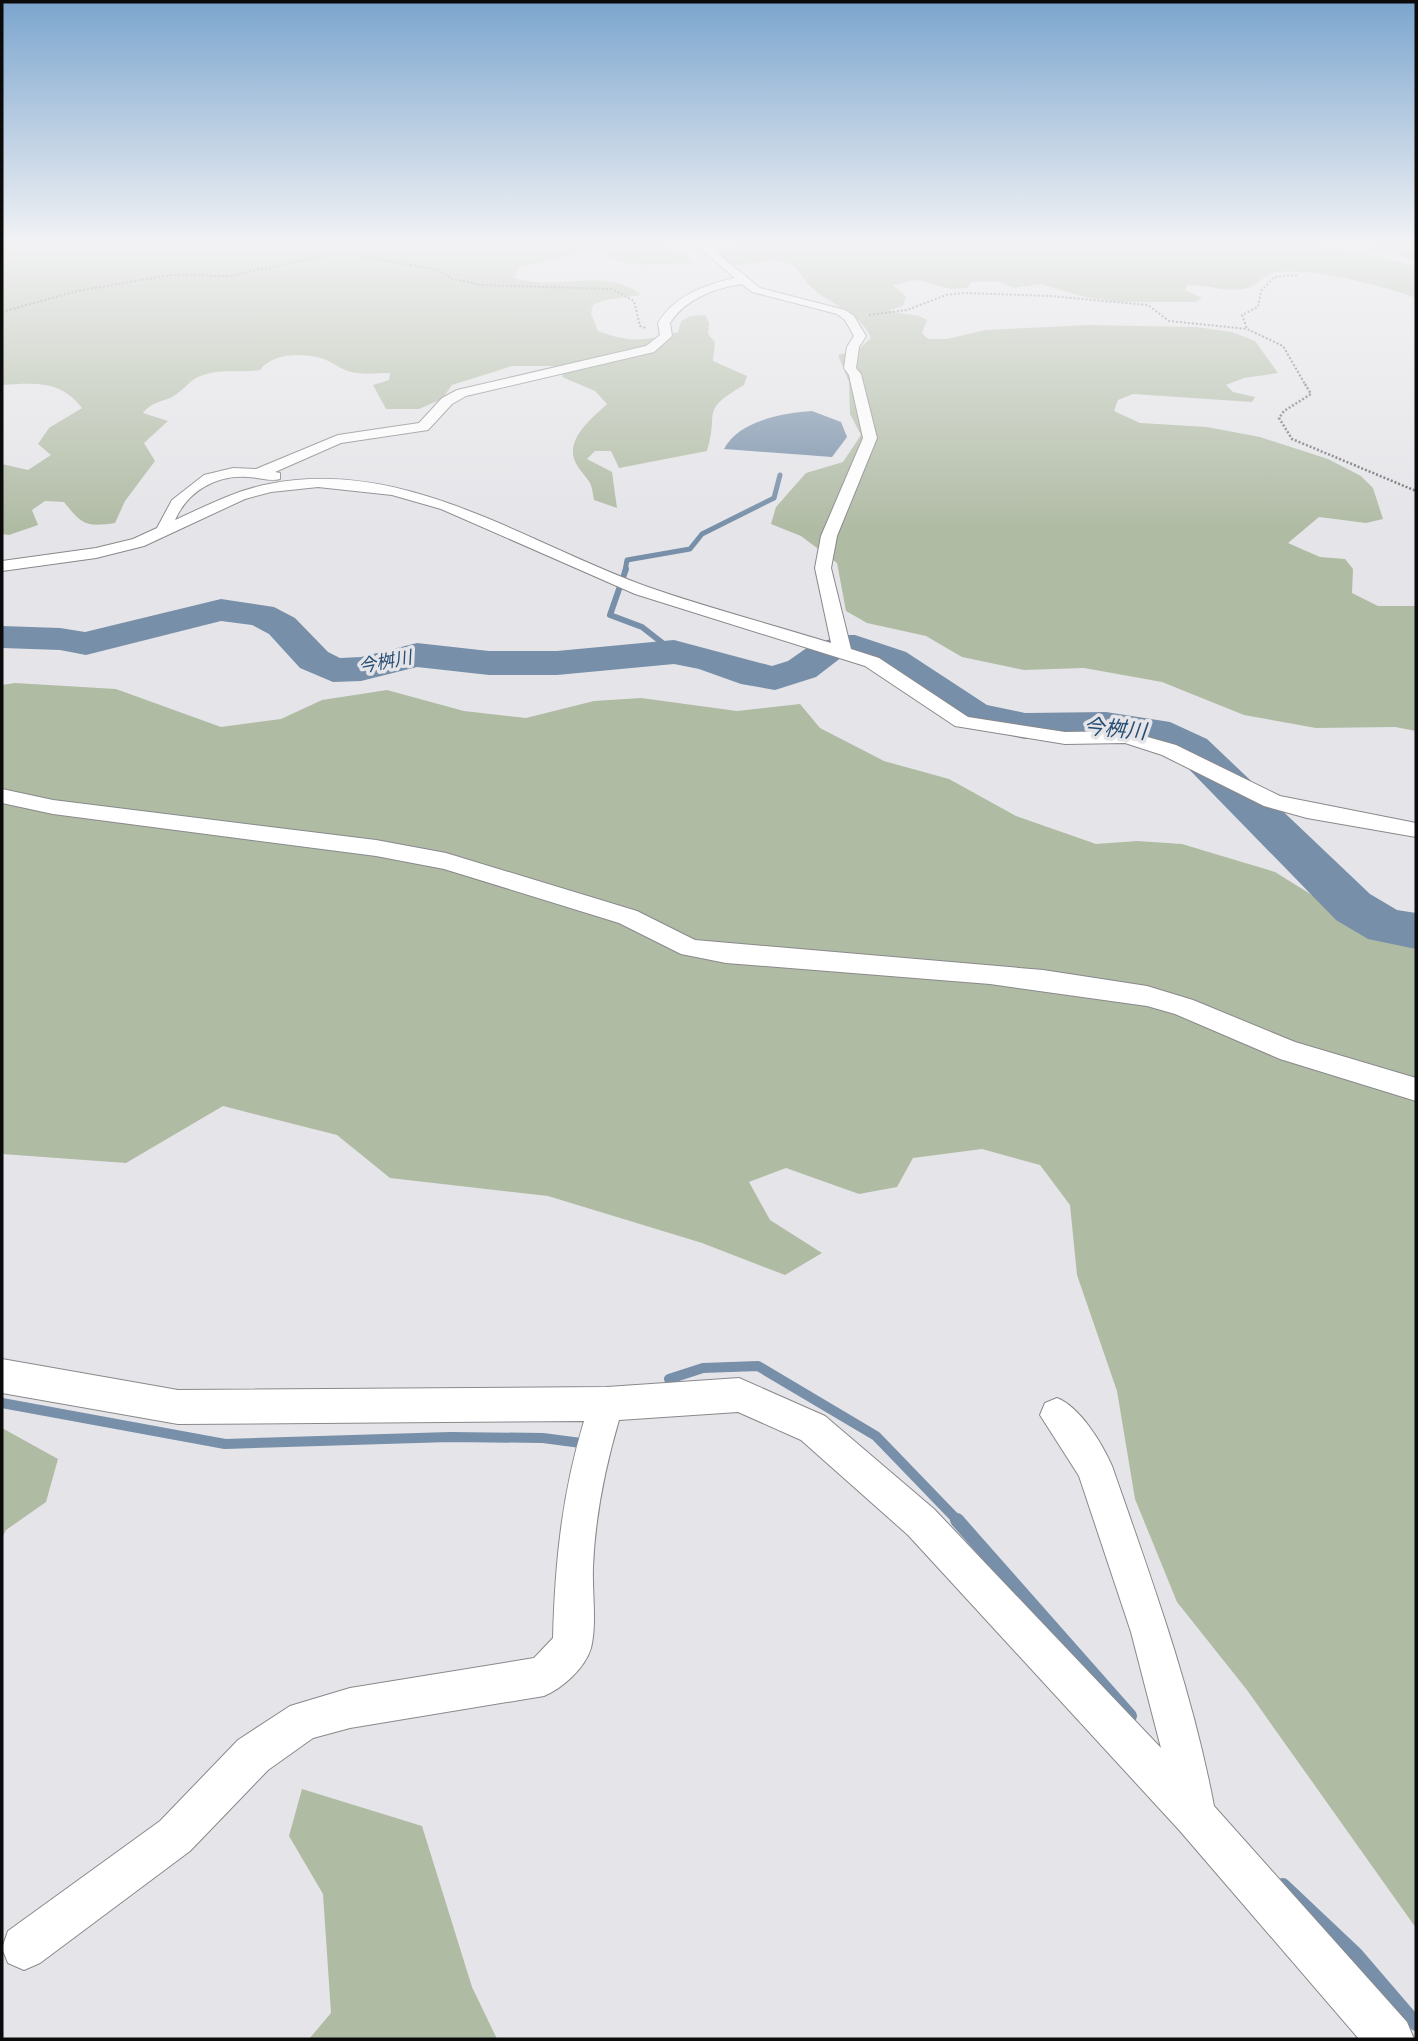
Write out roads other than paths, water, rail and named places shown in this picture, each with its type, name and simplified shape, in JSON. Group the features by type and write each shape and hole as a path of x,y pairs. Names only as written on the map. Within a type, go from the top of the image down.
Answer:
{"street":[{"path":"260,473 338,439 423,427 447,401 462,393 632,355 650,349 663,338"},
{"path":"842,652 823,568 829,536 870,438 855,374 850,368 853,347 859,338"},
{"path":"165,532 169,514 192,484 208,477 233,472 260,473 290,479 292,484"},
{"path":"2,566 96,554 165,532 240,496 292,484 318,482 421,497 641,590 872,662 962,722 1065,738 1126,737 1169,750 1272,801 1307,811 1416,830"},
{"path":"2,796 53,807 376,848 446,861 628,918 691,948 821,963 960,972 1105,988 1150,997 1193,1009 1287,1051 1416,1090"},
{"path":"2,1376 178,1407 607,1405 739,1395 813,1428 921,1522 1195,1816 1390,2039"},
{"path":"24,1947 175,1836 253,1755 304,1720 350,1708 544,1676 572,1646 574,1565 586,1473 607,1405"},
{"path":"1057,1415 1094,1466 1150,1632 1186,1766 1195,1816"}],"water":[{"path":"812,411 841,422 847,437 832,457 724,449 731,439 750,425 788,414"}],"waterway":[{"path":"625,571 627,560 690,549 702,534 774,498 780,475"},
{"path":"626,569 610,615 642,627 674,652"},
{"name":"今桝川","path":"2,637 60,639 86,644 183,617 221,610 261,615 282,626 314,660 333,670 361,669 417,655 489,663 557,663 674,652 709,659 755,676 775,678 802,669 825,653"},
{"name":"今桝川","path":"844,646 855,646 892,660 940,695 974,715 1025,726 1106,725 1155,731 1192,748 1353,907 1386,926 1416,931"},
{"path":"669,1379 703,1368 758,1366 876,1436 959,1522"},
{"path":"2,1403 225,1444 450,1437 543,1438 581,1443"},
{"path":"957,1520 1130,1716"},
{"path":"1283,1885 1356,1954 1416,2024"}]}
